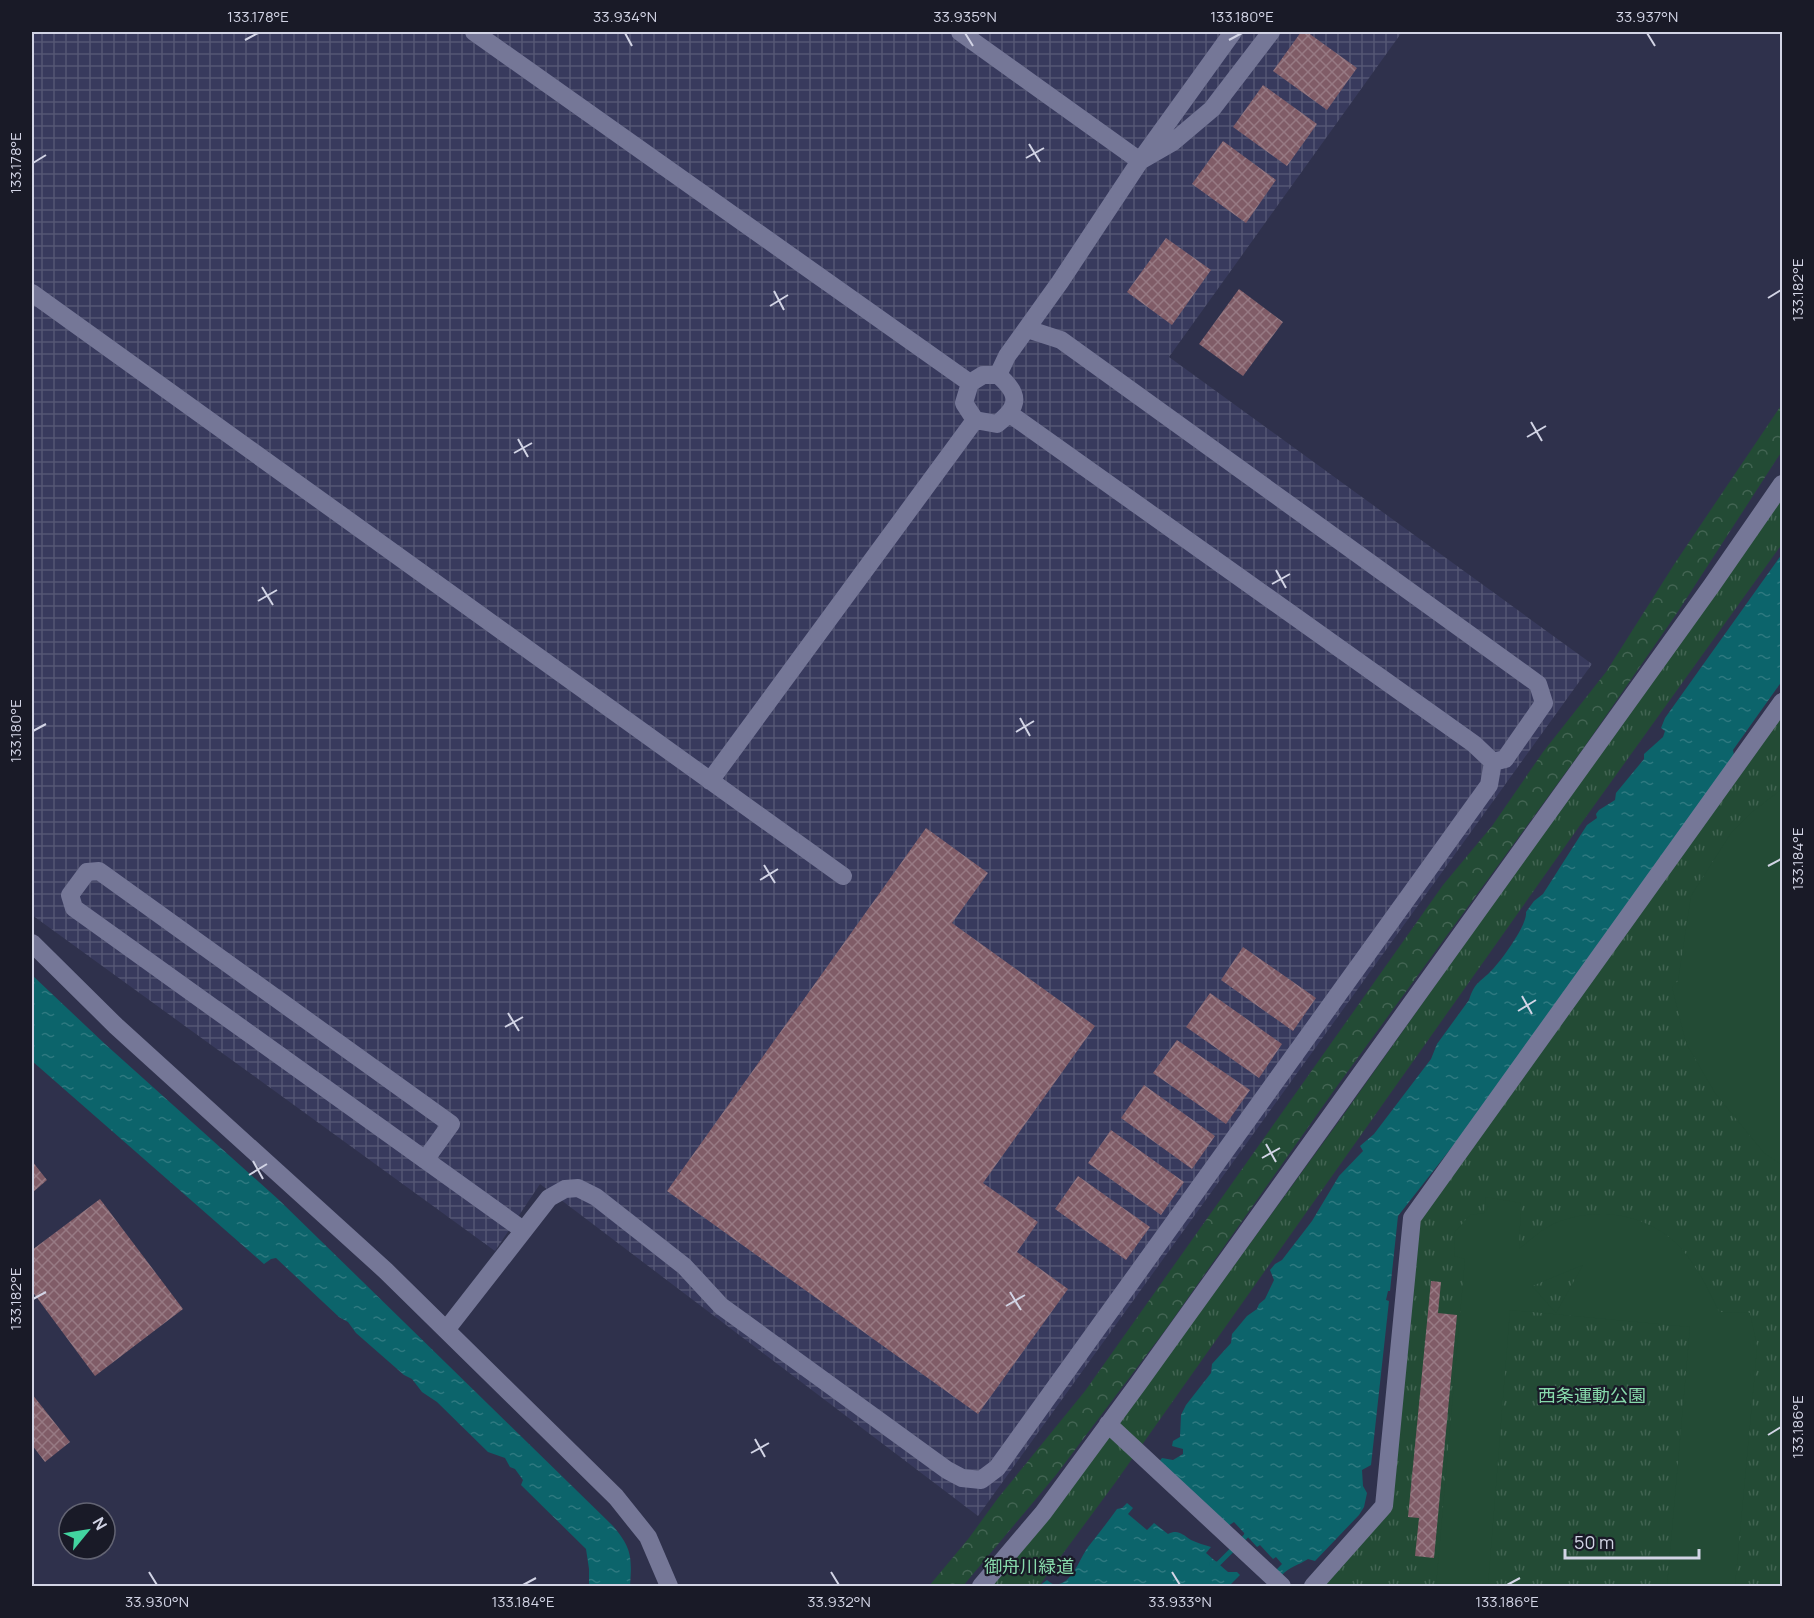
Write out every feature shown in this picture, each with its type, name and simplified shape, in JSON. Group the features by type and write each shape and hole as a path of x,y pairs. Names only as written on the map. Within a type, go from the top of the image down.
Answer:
{"street":[{"path":"474,32 970,383"},
{"path":"960,32 1140,161"},
{"path":"998,375 1007,356 1140,161 1233,32"},
{"path":"1140,161 1173,142 1212,109 1271,32"},
{"path":"32,293 843,876"},
{"path":"1027,329 1061,340 1538,684 1544,703 1505,759 1493,762"},
{"path":"983,375 998,375 1011,386 1015,402 1010,414 997,424 975,420 964,403 970,383 983,375"},
{"path":"1010,414 1474,744 1493,762"},
{"path":"710,781 975,420"},
{"path":"981,1587 1043,1513 1108,1424 1545,819 1782,484"},
{"path":"1313,1587 1384,1506 1412,1218 1782,702"},
{"path":"446,1330 549,1198 565,1189 578,1188 596,1197 684,1266 721,1306 947,1470 962,1478 981,1480 997,1468 1489,785 1493,762"},
{"path":"425,1160 451,1124 99,871 87,872 70,895 74,908 425,1160 523,1230"},
{"path":"32,943 116,1026 386,1271 616,1497 648,1538 669,1587"},
{"path":"1108,1424 1282,1587"}],"shaded area":[{"path":"32,32 1402,32 1169,357 1592,664 978,1516 540,1184 495,1251 32,915"}],"green space":[{"path":"1782,404 1782,451 1677,613 1585,746 1335,1089 1166,1329 1056,1475 963,1586 929,1586 1085,1391 1443,885 1492,826 1543,752 1606,672 1675,563"},
{"name":"御舟川緑道","path":"1782,495 1782,544 1583,821 1115,1483 1039,1586 986,1586 1118,1425 1342,1117"},
{"name":"西条運動公園","path":"1782,709 1782,1586 1322,1586 1391,1508 1418,1220"},
{"path":"1782,789 1782,1165 1764,1153 1715,1093 1686,1043 1672,987 1678,981 1691,896 1731,833 1752,812"},
{"path":"1486,1197 1521,1203 1519,1249 1553,1224 1568,1218 1600,1214 1617,1215 1648,1224 1662,1232 1682,1249 1700,1275 1719,1312 1750,1313 1757,1346 1735,1586 1667,1586 1690,1327 1510,1310 1488,1586 1436,1586 1465,1259 1454,1256 1455,1232 1470,1215 1484,1213","holes":["1583,1265 1556,1313 1532,1286"]}],"water":[{"path":"1782,554 1782,681 1733,750 1734,755 1470,1124 1398,1216 1390,1291 1388,1291 1386,1300 1389,1301 1371,1465 1362,1470 1363,1486 1367,1493 1364,1507 1315,1561 1308,1559 1282,1575 1276,1570 1282,1564 1276,1557 1273,1559 1260,1545 1257,1547 1234,1522 1228,1526 1158,1463 1162,1458 1173,1460 1183,1454 1183,1449 1172,1446 1173,1441 1180,1437 1181,1415 1211,1373 1212,1364 1231,1343 1232,1334 1265,1299 1274,1280 1270,1270 1282,1260 1312,1221 1339,1176 1363,1151 1360,1146 1374,1134 1431,1059 1437,1044 1469,1000 1476,985 1496,965 1513,942 1523,925 1526,912 1543,894 1587,825 1597,818 1596,814 1599,810 1615,800 1616,793 1644,759 1644,754 1663,737 1665,731 1661,728 1665,718"},
{"path":"32,975 105,1044 279,1200 613,1526 624,1541 629,1554 630,1586 589,1586 586,1549 521,1485 523,1480 515,1469 510,1467 505,1458 488,1452 437,1402 422,1392 412,1379 404,1375 356,1333 348,1322 339,1317 276,1258 264,1264 32,1061"},
{"path":"1127,1503 1133,1508 1128,1514 1147,1530 1154,1523 1168,1534 1180,1533 1193,1541 1211,1547 1206,1553 1228,1572 1237,1572 1240,1575 1229,1586 1039,1586 1047,1580 1056,1585 1064,1582 1117,1509"}],"building":[{"path":"1301,32 1307,32 1357,68 1327,110 1273,71"},
{"path":"1263,85 1317,124 1287,166 1233,127"},
{"path":"1223,141 1276,180 1246,223 1192,184"},
{"path":"1166,238 1211,270 1172,325 1127,292"},
{"path":"1239,289 1283,322 1243,376 1199,344"},
{"path":"926,828 988,873 952,923 1095,1026 983,1183 1038,1222 1017,1252 1068,1289 978,1414 667,1191"},
{"path":"1243,947 1316,998 1293,1031 1221,980"},
{"path":"1210,993 1282,1044 1259,1078 1186,1027"},
{"path":"1177,1040 1250,1090 1226,1124 1153,1073"},
{"path":"1144,1085 1215,1136 1192,1169 1121,1118"},
{"path":"1111,1130 1184,1182 1161,1215 1088,1163"},
{"path":"32,1161 47,1180 32,1193"},
{"path":"1078,1176 1150,1227 1126,1260 1055,1209"},
{"path":"100,1199 183,1309 95,1376 32,1291 32,1250"},
{"path":"1431,1281 1441,1282 1438,1313 1457,1315 1434,1558 1415,1556 1419,1518 1408,1517"},
{"path":"32,1394 70,1442 45,1462 32,1445"}],"waterway":[{"path":"1212,1564 1218,1564 1246,1536 1248,1531"}]}
